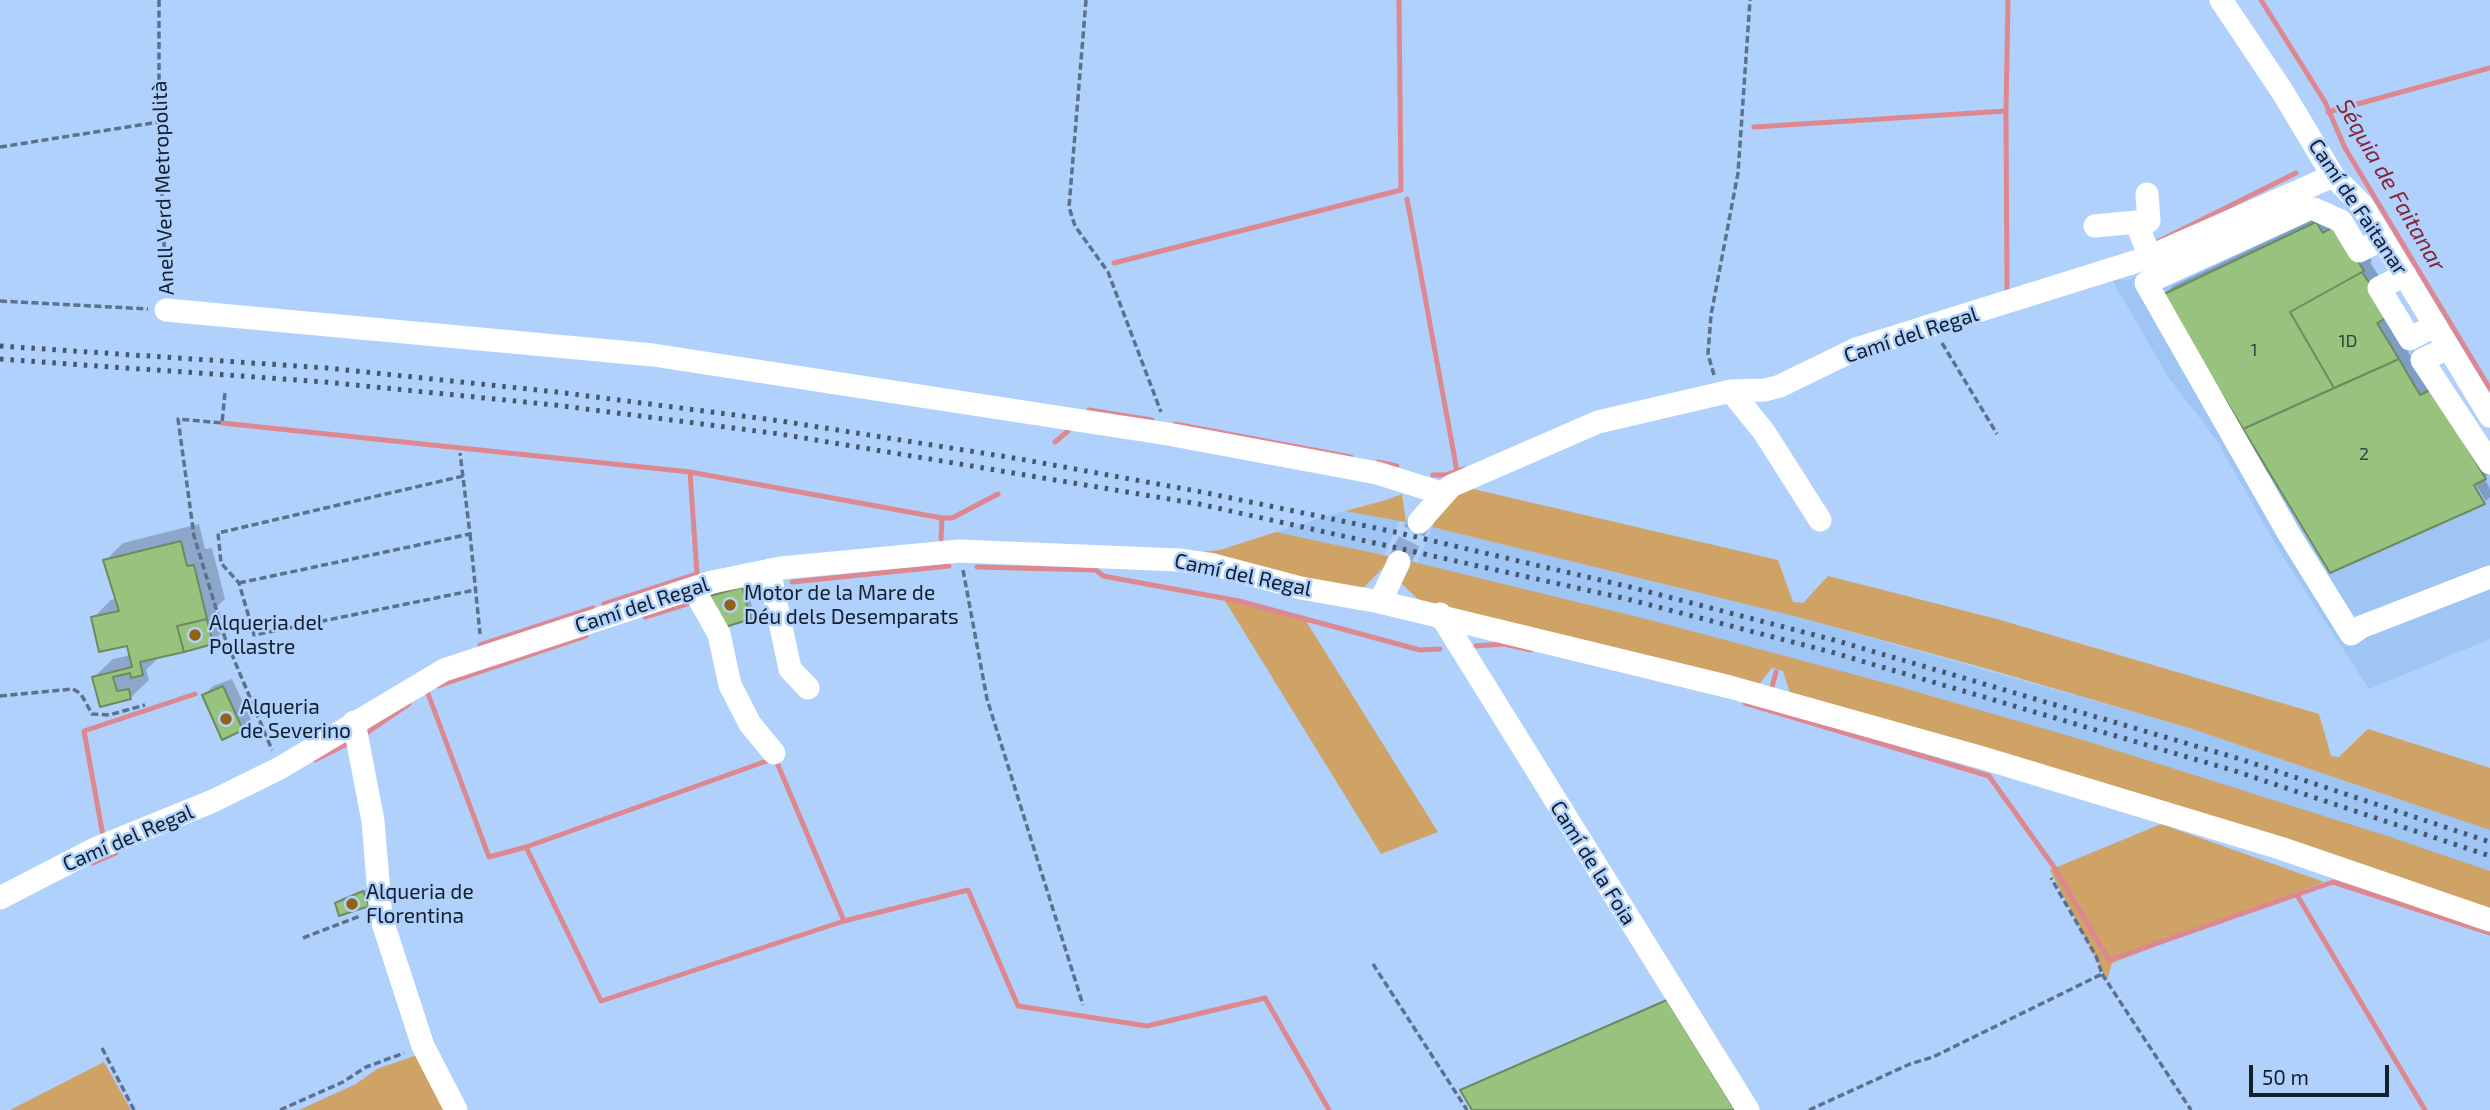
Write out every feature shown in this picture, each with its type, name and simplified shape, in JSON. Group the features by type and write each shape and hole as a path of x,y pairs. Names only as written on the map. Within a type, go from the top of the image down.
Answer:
{"street":[{"name":"Camí de Faitanar","path":"2221,0 2282,91 2333,176 2362,205 2490,416"},
{"name":"Camí del Regal","path":"1419,523 1441,494 1451,486 1598,422 1731,391 1765,390 1780,386 1856,349 2150,257 2333,176"},
{"path":"2095,226 2148,221 2147,194"},
{"path":"2383,239 2359,251 2341,221 2309,210 2146,283 2289,534 2351,634 2361,627 2490,577"},
{"path":"2136,222 2150,257"},
{"name":"Anell Verd Metropolità","path":"166,310 653,355 1168,434 1377,473 1441,494"},
{"path":"2448,348 2422,360 2490,463"},
{"path":"1731,391 1764,432 1820,520"},
{"name":"Camí del Regal","path":"0,898 95,849 213,801 279,768 444,670 599,610 769,570 960,551 1179,560 1214,565 1301,588 1440,614 1730,687 1983,758 2280,848 2490,920"},
{"path":"1380,602 1399,562"},
{"path":"769,570 790,669 808,688"},
{"path":"693,588 719,634 730,685 750,724 774,753"},
{"name":"Camí de la Foia","path":"1440,614 1748,1110"},
{"path":"354,722 373,821 380,908 423,1046 456,1110"}],"path":[{"name":"Anell Verd Metropolità","path":"159,0 159,122 166,310"},
{"path":"1086,0 1069,207 1075,226 1108,272 1168,434"},
{"path":"1731,391 1715,377 1708,354 1711,315 1738,173 1750,0"},
{"path":"0,147 159,122"},
{"path":"0,301 166,310"},
{"path":"1933,326 1997,434"},
{"path":"225,393 222,423 178,419 194,536 225,638 279,768"},
{"path":"460,453 480,634"},
{"path":"463,476 218,533 221,563 239,583 254,635 475,590"},
{"path":"239,583 470,534"},
{"path":"960,551 987,699 1083,1005"},
{"path":"0,696 73,689 81,694 92,714 108,715 145,705"},
{"path":"2051,878 2096,956 2102,974 2191,1110"},
{"path":"303,938 380,908"},
{"path":"1373,964 1466,1110"},
{"path":"1810,1110 1910,1064 1933,1057 2102,974"},
{"path":"280,1110 343,1082 366,1067 423,1046"},
{"path":"102,1048 134,1110"}],"shaded area":[{"path":"2302,199 2314,200 2343,215 2460,410 2490,446 2490,639 2369,689 2280,552 2217,441 2167,375 2112,280 2129,280"},
{"path":"1469,488 1778,560 1793,602 1803,603 1828,576 1997,619 2319,714 2331,756 2339,757 2368,729 2490,768 2490,830 2189,728 1981,667 1794,616 1432,527 1443,507 1458,493"},
{"path":"1402,494 1406,522 1345,511 1386,500"},
{"path":"1344,511 1400,520 1384,555 1276,532"},
{"path":"1432,527 1794,616 2189,728 2490,830 2490,871 2080,739 1897,686 1417,563"},
{"path":"1276,532 1388,556 1385,566 1363,588 1308,579 1193,553 1220,550"},
{"path":"1410,561 1654,621 1897,686 2080,739 2381,834 2490,871 2490,911 1791,696 1783,671 1772,668 1756,688 1423,604 1400,582"},
{"path":"1222,596 1304,618 1438,832 1381,854"},
{"path":"2161,824 2324,882 2112,963 2107,980 2050,870"},
{"path":"420,1054 448,1110 299,1110 356,1084 377,1069"},
{"path":"104,1062 131,1110 10,1110"}],"building":[{"path":"2316,222 2323,233 2336,225 2364,271 2290,312 2334,388 2243,429 2162,295"},
{"path":"2362,272 2391,315 2377,323 2399,359 2334,388 2290,312"},
{"path":"2399,359 2420,395 2432,389 2486,479 2474,485 2485,504 2330,573 2243,429"},
{"path":"181,541 187,566 194,565 207,619 177,626 184,652 140,662 143,675 131,678 130,673 113,677 117,691 129,689 131,699 100,707 92,677 132,667 127,646 99,652 91,617 119,611 103,560"},
{"name":"Motor de la Mare de Déu dels Desemparats","path":"742,587 751,619 725,627 710,596"},
{"name":"Alqueria del Pollastre","path":"207,619 213,644 184,652 177,626"},
{"name":"Alqueria de Severino","path":"223,686 243,730 222,740 202,695"},
{"name":"Alqueria de Florentina","path":"363,891 369,906 339,916 335,903"},
{"path":"1667,1000 1735,1110 1472,1110 1460,1090"}],"waterway":[{"path":"1114,263 1401,190 1399,0"},
{"path":"1754,127 2006,111 2008,0"},
{"name":"Séquia de Faitanar","path":"2261,0 2325,102 2345,148 2490,389"},
{"path":"2328,112 2490,68"},
{"path":"2006,111 2007,293"},
{"path":"2159,241 2296,173"},
{"path":"1407,199 1457,471"},
{"path":"1089,410 1152,420"},
{"path":"222,423 690,472 942,518"},
{"path":"1175,424 1351,457"},
{"path":"1055,442 1068,431"},
{"path":"1378,462 1397,466"},
{"path":"1433,475 1445,475 1464,469"},
{"path":"604,604 697,574 690,472"},
{"path":"941,539 942,518 952,518 998,494"},
{"path":"792,582 949,566"},
{"path":"977,567 1096,570 1103,576 1239,601 1420,650 1440,649"},
{"path":"645,617 690,603"},
{"path":"480,645 593,608"},
{"path":"438,686 586,636"},
{"path":"1476,646 1504,644 1531,650"},
{"path":"1771,691 1776,672"},
{"path":"427,691 489,857 526,847 601,1001 844,921 968,890 1018,1006 1147,1026 1265,998 1329,1110"},
{"path":"103,836 84,731 195,694"},
{"path":"1745,703 1989,776 2054,867 2109,960 2333,882 2490,933"},
{"path":"365,734 409,704"},
{"path":"315,760 345,745"},
{"path":"526,847 775,758 844,921"},
{"path":"93,863 116,853"},
{"path":"2297,895 2425,1110"}],"tunnel":[{"path":"1399,562 1419,522"}],"railway":[{"path":"0,346 327,368 557,392 781,421 1020,459 1202,492 1395,532 1630,587 1834,640 2240,759 2490,842"},
{"path":"0,359 325,382 555,405 780,434 1199,504 1627,599 1831,652 2235,771 2490,856"}],"place":[{"name":"Motor de la Mare de Déu dels Desemparats","path":"730,605"},
{"name":"Alqueria del Pollastre","path":"195,635"},
{"name":"Alqueria de Severino","path":"226,719"},
{"name":"Alqueria de Florentina","path":"352,904"}]}
